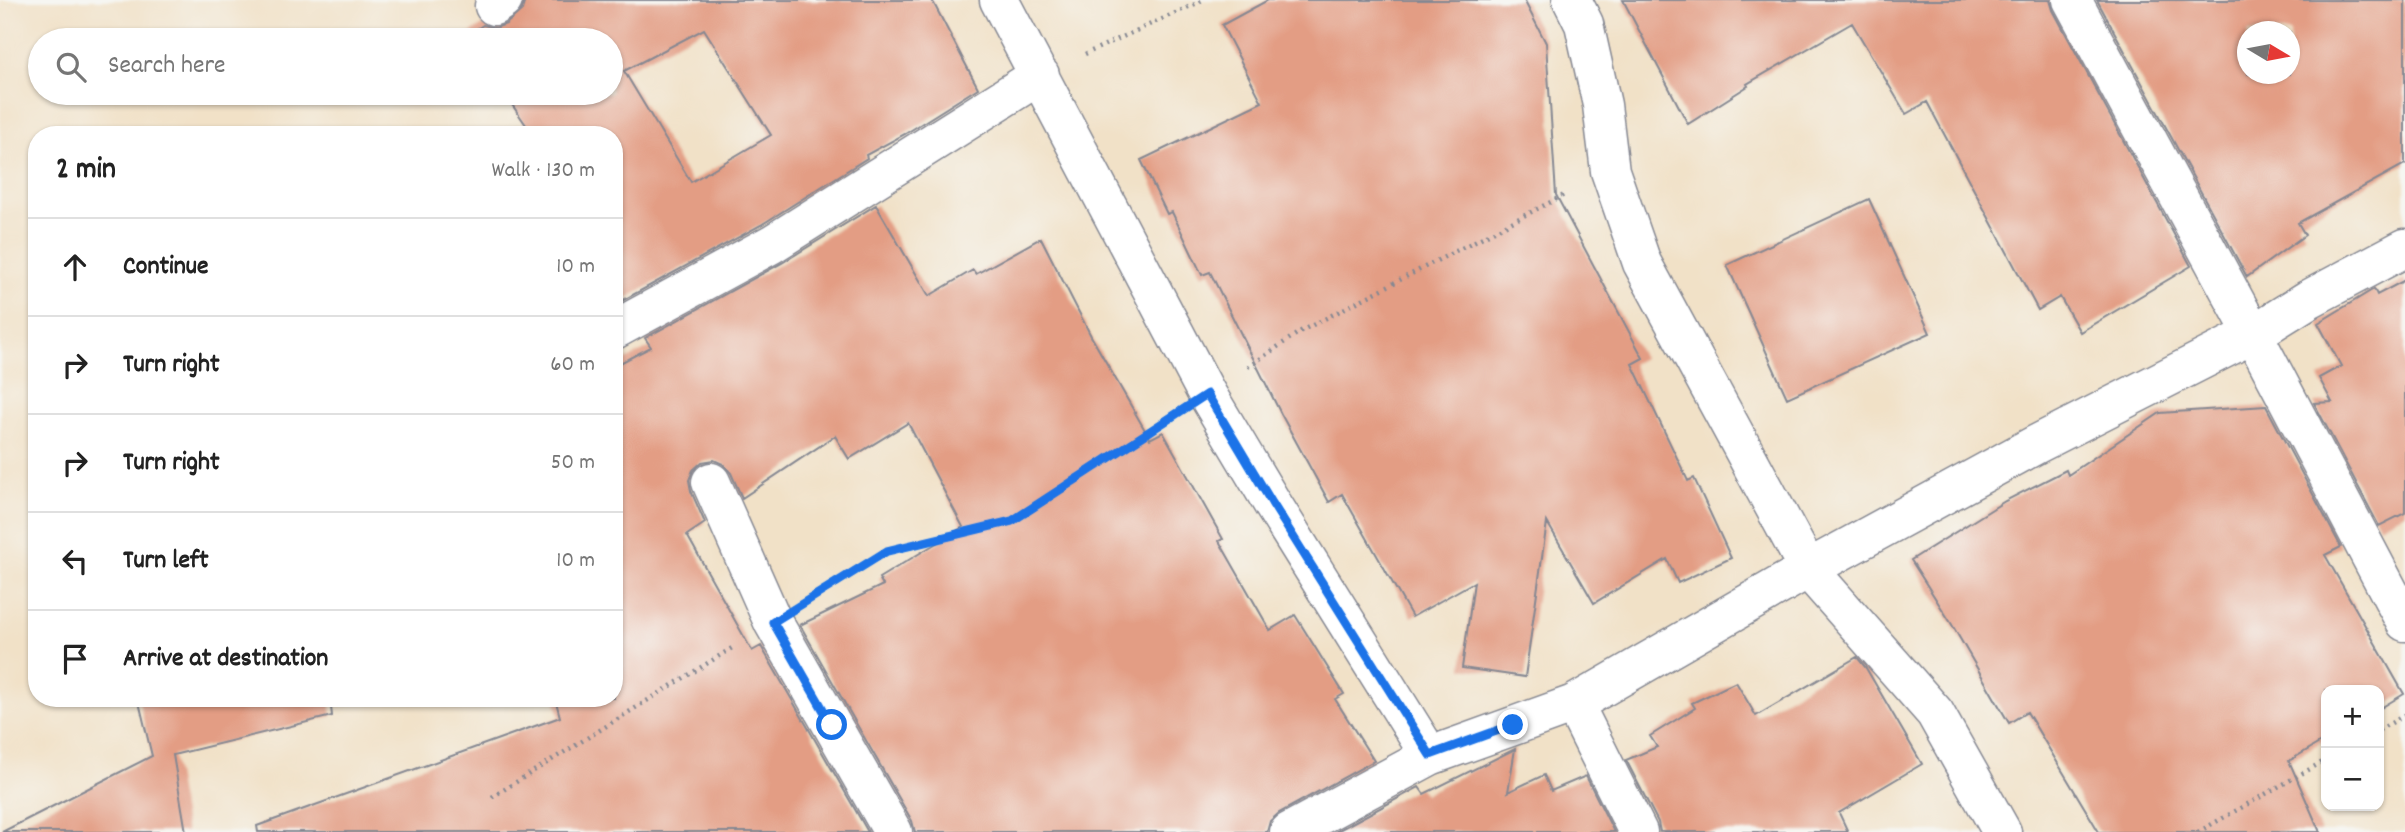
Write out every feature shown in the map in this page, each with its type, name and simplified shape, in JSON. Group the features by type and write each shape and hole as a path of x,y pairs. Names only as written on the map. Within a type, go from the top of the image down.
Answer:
{"street":[{"path":"999,0 1207,394 1430,755"},
{"path":"1572,0 1584,24 1600,92 1610,171 1642,262 1808,569 1935,713 2001,832"},
{"path":"2072,0 2405,622"},
{"path":"623,325 772,244 1040,75"},
{"path":"1289,832 1430,755 1574,704 1808,569 2037,444 2253,334 2309,299 2405,248"},
{"path":"711,482 773,622 893,832"},
{"path":"1574,704 1639,832"}],"path":[{"path":"1040,75 1204,0"},
{"path":"492,797 887,551 1012,521 1301,331 1610,171"},
{"path":"2384,727 2405,715"},
{"path":"2198,832 2321,763"}],"building":[{"path":"525,0 932,0 978,88 866,155 867,158 761,225 623,300 623,126 527,126 512,105 623,105 623,28 495,28 506,24 522,10","holes":["704,29 771,135 691,182 624,71"]},
{"path":"1268,0 1524,0 1546,43 1556,195 1643,358 1632,364 1688,481 1694,478 1731,558 1678,583 1667,559 1594,603 1547,522 1525,677 1462,668 1474,582 1412,617 1342,494 1329,502 1281,414 1210,272 1202,275 1172,212 1167,214 1141,160 1262,102 1222,25"},
{"path":"1623,0 2050,0 2191,266 2080,332 2060,297 2038,310 1927,102 1906,114 1852,23 1747,84 1748,86 1688,124"},
{"path":"2097,0 2405,0 2405,164 2298,223 2305,235 2247,277"},
{"path":"1869,199 1930,333 1787,398 1727,265"},
{"path":"876,205 929,296 973,270 976,274 1041,238 1091,336 1150,439 1163,432 1223,539 1219,541 1270,630 1295,615 1344,694 1335,699 1374,761 1279,813 1270,821 1267,832 915,832 912,821 800,625 883,585 879,578 963,527 908,423 849,459 835,436 742,498 731,473 723,464 714,460 702,462 693,470 689,480 705,523 687,535 752,651 761,646 868,832 258,832 257,826 560,717 557,707 623,707 623,361 651,347 645,338 782,263"},
{"path":"2405,280 2405,513 2379,526 2314,403 2332,402 2319,378 2341,366 2318,323 2374,289 2377,295"},
{"path":"2266,406 2341,547 2325,555 2404,694 2384,706 2384,685 2321,685 2321,742 2289,761 2320,832 2099,832 2027,712 2009,723 1911,560 2005,501 2066,470 2068,475 2160,413"},
{"path":"1857,657 1922,764 1839,813 1848,832 1660,832 1658,822 1626,760 1657,747 1650,736 1695,708 1692,703 1736,682 1756,716"},
{"path":"140,707 331,707 332,716 173,755 186,832 2,832 152,756"},
{"path":"1515,749 1508,792 1544,775 1551,791 1586,776 1614,832 1335,832 1419,787 1424,794"}],"route":[{"path":"832,725 773,622 887,551 1012,521 1207,394 1430,755 1513,725"}]}
